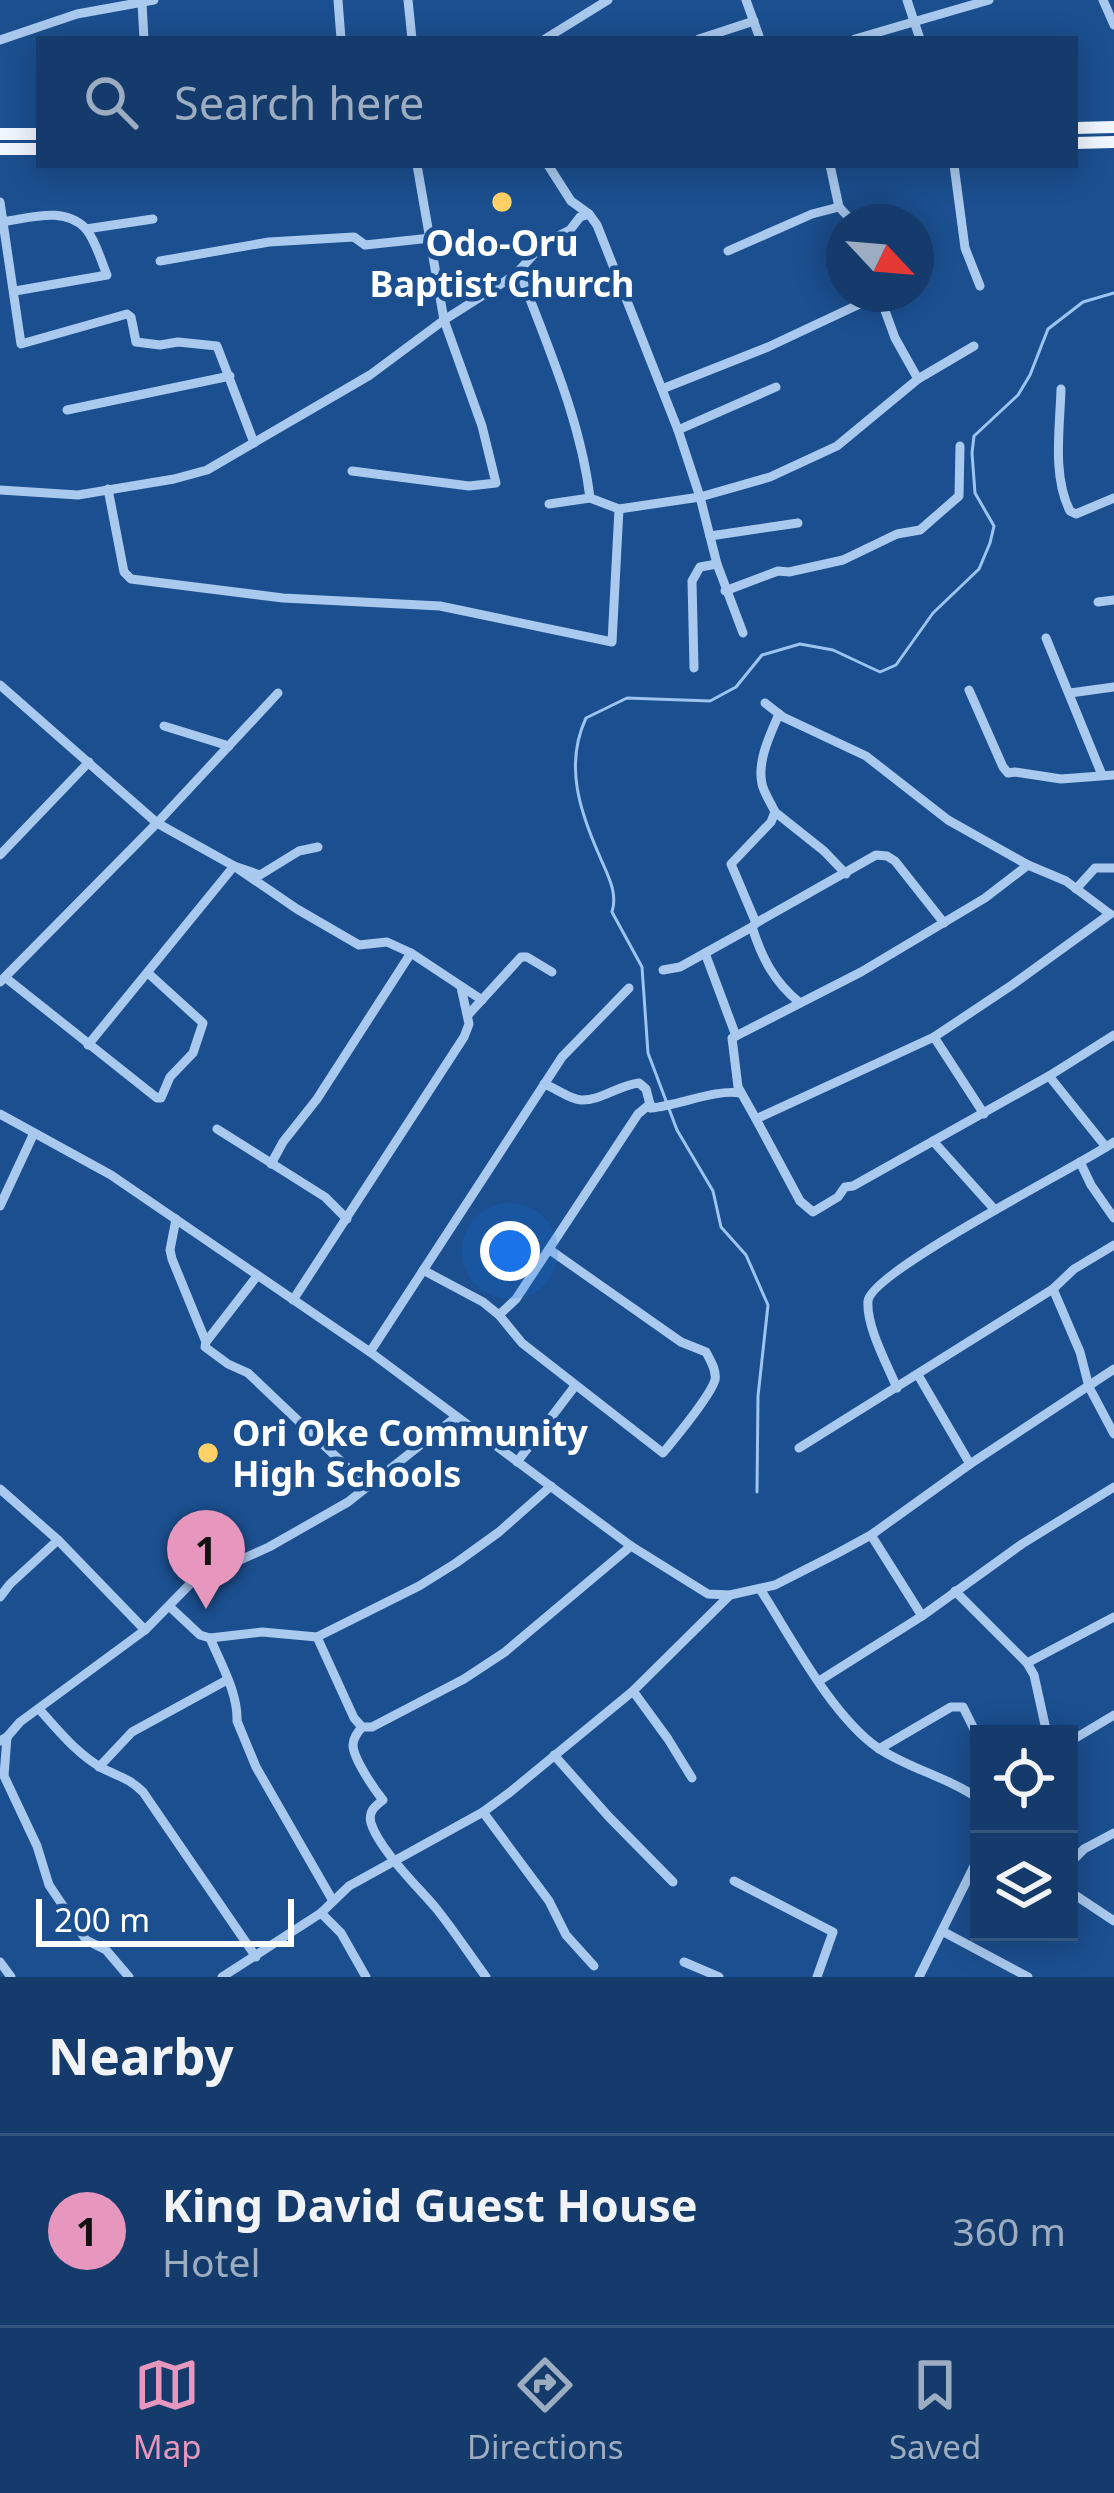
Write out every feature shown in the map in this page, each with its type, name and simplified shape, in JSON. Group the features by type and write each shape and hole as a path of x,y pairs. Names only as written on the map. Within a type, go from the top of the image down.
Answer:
{"main road":[{"path":"1078,128 1114,127"},
{"path":"0,134 36,134"},
{"path":"1078,143 1114,142"},
{"path":"0,149 36,148"}],"street":[{"path":"0,40 77,14 154,0"},
{"path":"338,0 341,36"},
{"path":"408,0 412,36"},
{"path":"550,36 608,0"},
{"path":"746,0 759,36"},
{"path":"907,0 919,36"},
{"path":"864,36 989,0"},
{"path":"1103,0 1114,23"},
{"path":"142,3 144,36"},
{"path":"708,36 754,21"},
{"path":"352,471 470,486 496,482 470,389 444,320 419,168"},
{"path":"550,168 571,201 597,224 679,430 716,564 743,633"},
{"path":"831,168 838,204"},
{"path":"954,168 965,248 980,286"},
{"path":"0,202 21,344 127,314 136,342 218,346 254,443"},
{"path":"728,251 826,210"},
{"path":"1,222 51,214 68,217 86,230 107,275 15,291"},
{"path":"0,490 78,495 207,470 370,375 515,275 544,243 589,214"},
{"path":"86,230 153,219"},
{"path":"160,261 269,242 354,237 365,245 431,238"},
{"path":"515,275 523,281 563,387 590,498"},
{"path":"662,389 843,312"},
{"path":"885,312 918,379"},
{"path":"550,504 590,498 619,509 700,497 770,477 837,446 918,379 974,346"},
{"path":"67,410 230,376"},
{"path":"679,430 776,387"},
{"path":"1060,388 1063,498 1076,514 1114,498"},
{"path":"725,590 778,571 843,560 898,534 920,530 959,496 960,446"},
{"path":"107,489 124,572 131,579 283,598 440,606 612,642 619,509"},
{"path":"710,536 798,523"},
{"path":"694,668 692,581 700,567 716,564"},
{"path":"1098,602 1114,600"},
{"path":"969,690 1008,773 1061,778 1108,775 1046,638"},
{"path":"0,685 157,823 359,945 387,942 482,1000"},
{"path":"1070,693 1114,687"},
{"path":"148,973 202,1023 197,1046 160,1098 3,980 278,693"},
{"path":"756,1119 934,1037 1112,916 1054,875 948,820 866,756 765,703"},
{"path":"779,714 761,767 763,788 776,812 846,874"},
{"path":"164,726 230,746"},
{"path":"0,855 89,762"},
{"path":"776,812 731,864 773,976 800,1003"},
{"path":"234,866 260,875 299,851 318,848"},
{"path":"663,970 680,967 876,855 896,861 944,923"},
{"path":"1028,865 985,898 861,972 732,1038 740,1093 800,1202 813,1212 845,1187 984,1114 1114,1035"},
{"path":"88,1045 234,866"},
{"path":"1076,889 1094,868 1114,868"},
{"path":"271,1164 411,953"},
{"path":"705,953 736,1036"},
{"path":"468,1016 521,957 553,972"},
{"path":"293,1300 464,1037 469,1024 461,987"},
{"path":"370,1352 562,1057 629,988"},
{"path":"934,1037 984,1114"},
{"path":"897,1388 875,1337 868,1300 871,1292 894,1272 1110,1144 1049,1076"},
{"path":"544,1084 580,1100 639,1083 652,1108 726,1090 740,1093"},
{"path":"499,1315 516,1299 638,1114 650,1104"},
{"path":"0,1114 111,1175 370,1352 632,1546 708,1594 730,1595 775,1585 871,1535 1114,1369"},
{"path":"217,1129 325,1197 347,1219"},
{"path":"0,1205 34,1133"},
{"path":"933,1141 995,1210"},
{"path":"1080,1162 1114,1218"},
{"path":"176,1220 172,1259 208,1352 248,1373 368,1486"},
{"path":"799,1448 1053,1289 1074,1269 1114,1244"},
{"path":"423,1270 483,1302 522,1342 663,1453 715,1380 706,1352 680,1342 550,1250"},
{"path":"206,1342 257,1276"},
{"path":"1053,1289 1080,1352 1089,1387 1114,1434"},
{"path":"918,1375 970,1464"},
{"path":"517,1462 575,1386"},
{"path":"129,1977 106,1950 86,1940 58,1901 25,1817 5,1795 4,1739 20,1722 145,1630 193,1580 268,1547 348,1502 456,1417"},
{"path":"169,1606 200,1635 210,1638 262,1632 317,1637 456,1563 551,1486"},
{"path":"819,1681 1114,1487"},
{"path":"0,1489 58,1540 145,1630"},
{"path":"871,1535 922,1616"},
{"path":"0,1597 58,1540"},
{"path":"317,1637 354,1718 372,1727 505,1652 632,1546"},
{"path":"760,1589 819,1681 859,1732 879,1749 970,1792"},
{"path":"955,1591 1027,1663 1045,1725"},
{"path":"222,1977 236,1974 321,1913 350,1886 482,1813 633,1691 730,1595"},
{"path":"1027,1663 1114,1617"},
{"path":"210,1638 256,1767 334,1901"},
{"path":"99,1767 132,1732 227,1680"},
{"path":"633,1691 692,1778"},
{"path":"879,1749 951,1707 963,1707 972,1725"},
{"path":"39,1709 72,1745 99,1767 130,1779 156,1806 256,1957"},
{"path":"1078,1737 1114,1715"},
{"path":"362,1726 353,1747 383,1800 369,1818 395,1860 486,1977"},
{"path":"554,1755 673,1882"},
{"path":"482,1813 549,1901 566,1935 594,1966"},
{"path":"1078,1855 1114,1833"},
{"path":"920,1977 970,1874"},
{"path":"734,1881 832,1933 818,1977"},
{"path":"1078,1897 1114,1921"},
{"path":"321,1913 366,1977"},
{"path":"942,1931 1027,1977"},
{"path":"0,1962 11,1977"},
{"path":"684,1962 718,1977"}],"waterway":[{"path":"757,1492 758,1396 768,1305 746,1255 721,1227 713,1191 677,1130 648,1053 642,967 612,912 611,884 577,788 579,736 586,718 627,698 710,701 736,687 762,655 800,644 833,650 880,672 896,665 933,613 979,569 990,543 994,526 975,493 974,436 1018,395 1048,329 1083,302 1114,293"}],"place":[{"name":"Odo-Oru Baptist Church","path":"502,202"},
{"name":"Ori Oke Community High Schools","path":"208,1453"},
{"name":"King David Guest House","path":"206,1609"}]}
